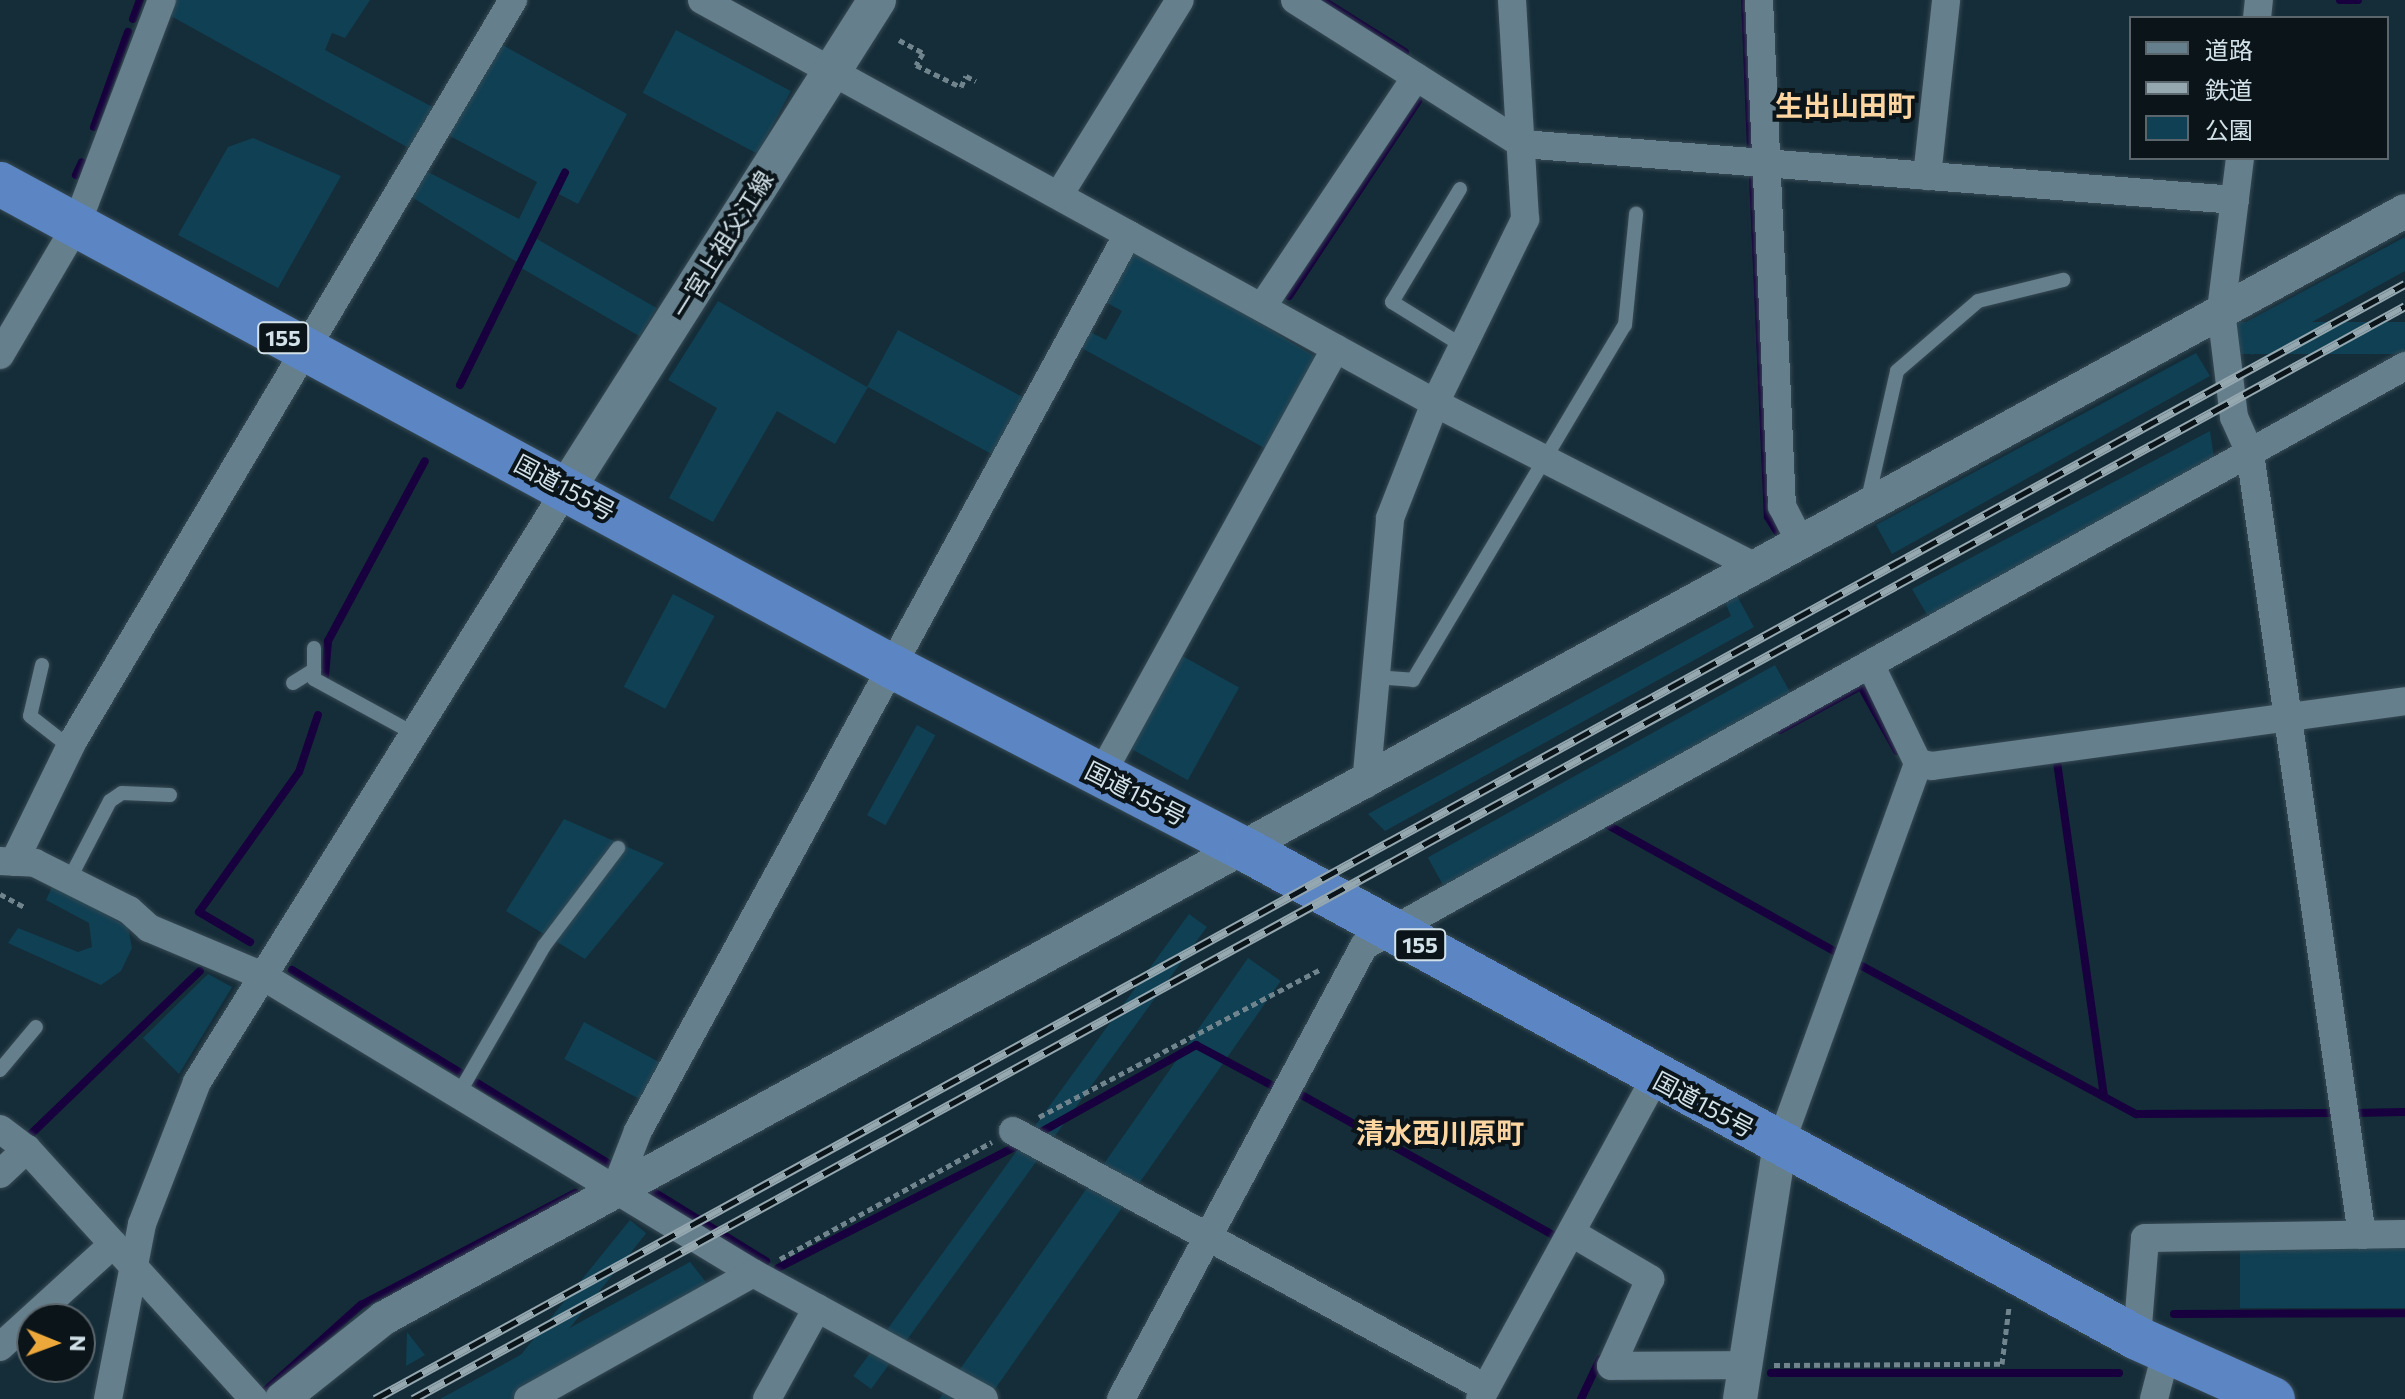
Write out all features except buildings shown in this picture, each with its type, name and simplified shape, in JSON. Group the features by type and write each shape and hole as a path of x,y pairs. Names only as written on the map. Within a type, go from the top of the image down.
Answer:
{"highway":[{"name":"国道155号","path":"0,184 893,667 1248,851 1380,939 1655,1078 2151,1346 2273,1399"}],"main road":[{"name":"一宮上祖父江線","path":"567,488 877,0"}],"street":[{"path":"0,355 76,226 162,0"},
{"path":"513,0 309,352 71,748 7,862 69,880 149,928 261,975 753,1273 984,1399"},
{"path":"702,0 1435,403 1753,566"},
{"path":"1059,195 1180,0"},
{"path":"1295,0 1522,144 2235,200"},
{"path":"1366,784 1372,676 1390,518 1435,403 1525,219 1522,144 1510,50 1512,0"},
{"path":"1759,0 1782,506 1799,540"},
{"path":"1927,176 1946,0"},
{"path":"1262,307 1416,77"},
{"path":"2240,160 2221,311 2234,417 2250,453 2362,1235"},
{"path":"282,1399 384,1318 615,1190 1248,851 1799,540 2405,211"},
{"path":"615,1190 646,1117 1128,234"},
{"path":"1101,775 1336,348"},
{"path":"1121,1399 1209,1237 1380,939 1872,668 1918,632 2405,366"},
{"path":"108,1399 132,1264 197,1082 567,488"},
{"path":"1740,1399 1780,1145 1918,763 1872,668"},
{"path":"1918,763 2405,701"},
{"path":"1013,1131 1209,1237 1483,1393 1655,1078"},
{"path":"0,1129 27,1149 254,1399"},
{"path":"0,1174 27,1149"},
{"path":"1572,1233 1650,1279 1611,1366 1745,1365"},
{"path":"2154,1399 2145,1238 2405,1234"},
{"path":"0,1347 113,1244"},
{"path":"528,1399 559,1390 753,1273"},
{"path":"767,1399 817,1308"}],"lane":[{"path":"1460,189 1392,302 1463,346"},
{"path":"1372,676 1413,680 1625,325 1636,214"},
{"path":"1867,503 1897,371 1978,301 2063,280"},
{"path":"314,648 314,679 413,733"},
{"path":"42,665 30,716 71,748"},
{"path":"293,683 314,670"},
{"path":"69,880 110,801 122,793 170,795"},
{"path":"458,1095 544,946 618,848"},
{"path":"0,1070 36,1027"}],"path":[{"path":"899,40 923,53 916,65 961,87 966,76 976,81"},
{"path":"0,894 24,907"},
{"path":"753,1273 1013,1131 1380,939"},
{"path":"1745,1365 2002,1364 2010,1301"}],"green space":[{"path":"176,0 370,0 345,38 332,33 325,50 440,111 416,152 171,16"},
{"path":"676,30 791,91 757,154 643,93"},
{"path":"501,44 627,114 578,204 553,191 517,262 410,196 426,171 519,219 537,182 448,135"},
{"path":"253,138 341,176 278,288 178,235 228,147"},
{"path":"2405,237 2405,271 2252,355 2244,323"},
{"path":"537,239 657,308 640,337 520,268"},
{"path":"1138,251 1321,360 1270,451 1078,346 1086,330 1106,340 1122,311 1102,300 1125,257"},
{"path":"718,301 867,387 898,330 1028,400 997,457 868,387 835,444 777,411 713,522 669,498 717,408 668,380"},
{"path":"2227,322 2405,322 2405,354 2227,354"},
{"path":"2196,353 2210,376 1892,554 1876,525"},
{"path":"2210,431 2214,458 1929,618 1912,589"},
{"path":"673,594 714,616 665,709 624,687"},
{"path":"1737,596 1754,627 1385,831 1368,814 1731,616 1725,602"},
{"path":"1177,653 1239,687 1188,780 1126,746"},
{"path":"1775,665 1795,701 1448,893 1428,857"},
{"path":"917,725 935,735 885,825 867,815"},
{"path":"564,819 664,863 585,959 506,911"},
{"path":"53,885 128,927 132,948 121,971 101,985 8,943 18,928 78,952 92,947 89,923 46,900"},
{"path":"1189,914 1207,927 871,1389 853,1376"},
{"path":"1248,958 1281,981 988,1399 939,1399"},
{"path":"208,974 232,987 179,1074 143,1038"},
{"path":"584,1022 666,1066 646,1103 564,1059"},
{"path":"630,1220 646,1233 512,1399 485,1399"},
{"path":"2240,1241 2405,1241 2405,1308 2240,1308"},
{"path":"690,1262 709,1286 507,1399 440,1399"},
{"path":"407,1332 425,1355 406,1366"}],"waterway":[{"path":"133,19 140,0"},
{"path":"1322,0 1405,52"},
{"path":"1745,0 1751,148"},
{"path":"2340,0 2358,0"},
{"path":"94,127 128,32"},
{"path":"1289,296 1418,101"},
{"path":"76,175 82,162"},
{"path":"460,385 565,173"},
{"path":"1753,177 1768,517 1778,533"},
{"path":"325,676 328,641 425,461"},
{"path":"1780,730 1861,686 1897,751"},
{"path":"250,942 199,912 299,772 318,715"},
{"path":"2057,762 2104,1097"},
{"path":"1606,824 1836,952"},
{"path":"1860,965 2136,1114 2334,1113"},
{"path":"292,970 461,1073"},
{"path":"30,1135 200,971"},
{"path":"1041,1132 1196,1045 1277,1088"},
{"path":"477,1083 611,1165"},
{"path":"1298,1093 1558,1238"},
{"path":"2353,1113 2405,1112"},
{"path":"778,1268 1018,1145"},
{"path":"652,1191 766,1261"},
{"path":"265,1391 361,1305 575,1193"},
{"path":"2174,1314 2405,1313"},
{"path":"1581,1399 1600,1359"},
{"path":"1771,1373 2119,1373"}],"railway":[{"path":"375,1399 2405,284"},
{"path":"413,1399 2405,306"}],"district":[{"name":"生出山田町","path":"1845,105"},
{"name":"清水西川原町","path":"1440,1132"}]}
